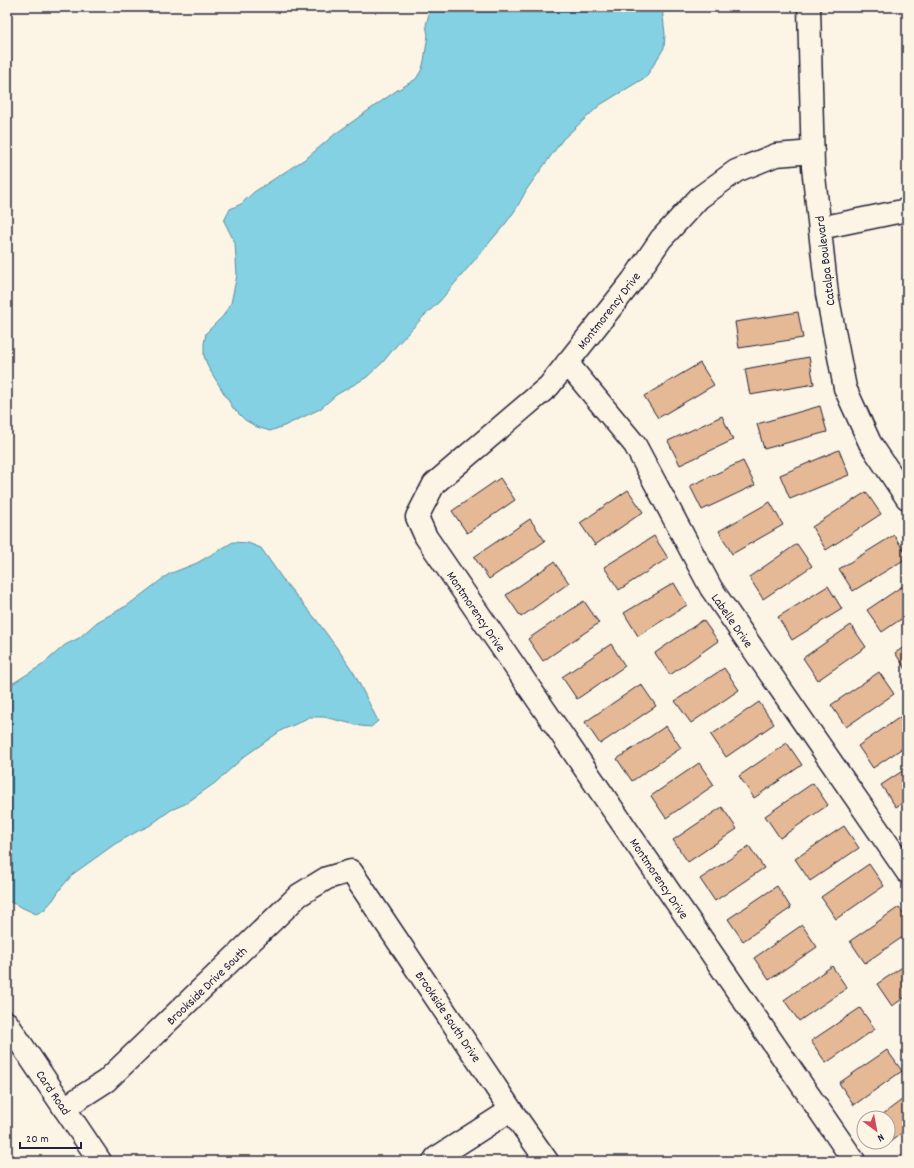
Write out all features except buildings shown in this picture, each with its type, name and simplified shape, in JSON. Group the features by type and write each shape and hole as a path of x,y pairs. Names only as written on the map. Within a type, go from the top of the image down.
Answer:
{"street":[{"name":"Catalpa Boulevard","path":"809,7 814,167 827,294 845,388 870,443 907,498"},
{"name":"Montmorency Drive","path":"813,152 776,155 736,171 699,198 661,239 633,280 549,386 434,484 417,517 426,537 854,1161"},
{"path":"820,228 907,210"},
{"name":"Labelle Drive","path":"567,363 635,446 711,588 907,872"},
{"name":"Brookside Drive South","path":"64,1108 106,1081 299,895 327,878 351,871"},
{"name":"Brookside South Drive","path":"351,871 511,1110 548,1161"},
{"name":"Card Road","path":"7,1023 100,1161"},
{"path":"434,1161 436,1158 511,1110"}],"water":[{"path":"429,7 662,7 665,34 664,48 646,77 600,105 563,139 527,189 506,223 439,302 367,377 336,395 320,409 284,426 270,431 257,427 245,420 233,408 208,367 204,356 206,333 223,316 231,303 237,275 235,243 224,221 230,209 241,204 254,192 308,157 335,134 396,91 416,79 422,69 424,61 428,35 426,25 430,10"},
{"path":"233,542 248,543 261,548 284,581 315,618 342,655 354,673 378,721 371,727 324,717 309,717 282,730 245,756 215,783 185,804 171,810 149,826 115,844 73,874 44,910 36,914 10,902 7,898 7,687 42,665 65,645 79,638 97,622 128,605 169,574 197,563"}]}
